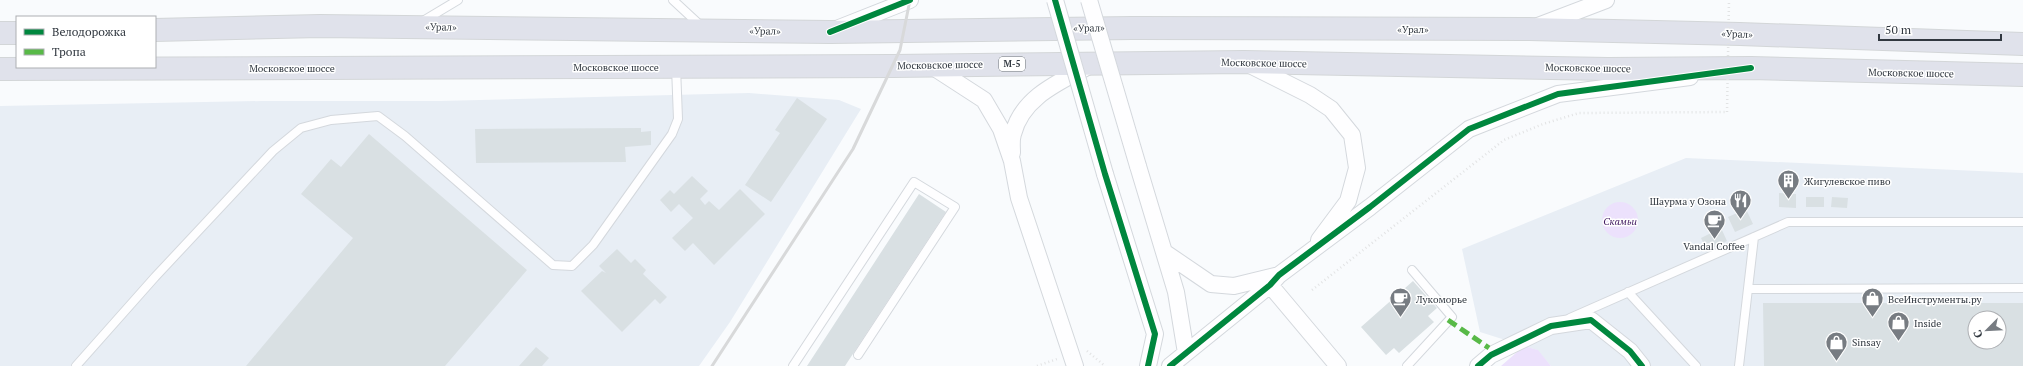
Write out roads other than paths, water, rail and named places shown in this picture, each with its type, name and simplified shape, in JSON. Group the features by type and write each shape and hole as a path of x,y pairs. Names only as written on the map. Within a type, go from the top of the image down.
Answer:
{"highway":[{"name":"«Урал»","path":"156,30 320,26 830,32 1132,28 1529,29 1740,34 2023,44"},
{"path":"0,33 16,33"},
{"name":"Московское шоссе","path":"0,69 930,65 1244,62 1608,69 1751,68 2023,75"}],"street":[{"path":"830,32 910,0"},
{"path":"1055,0 1105,174 1155,334 1148,366"},
{"path":"1089,0 1176,292 1186,353"},
{"path":"1529,29 1606,0"},
{"path":"1244,62 1310,95 1331,109 1352,135 1357,168 1348,201 1307,255"},
{"path":"1012,161 1012,135 1022,112 1044,90 1094,63"},
{"path":"930,65 984,100 1001,129 1012,161 1020,198 1074,365"},
{"path":"1170,366 1275,280 1469,129 1558,94 1751,68"},
{"path":"1164,252 1211,284 1234,286 1275,280"},
{"path":"1275,280 1338,366"},
{"path":"1478,366 1491,355 1551,326 1591,320 1630,351 1642,366"}],"lane":[{"path":"413,27 458,0"},
{"path":"673,0 706,30"},
{"path":"76,366 154,276 273,151 301,128 331,120 378,116 405,136 553,265 572,266 593,245 672,134 678,118 676,66"},
{"path":"793,366 914,182 955,207 858,355"},
{"path":"1551,326 1788,222 2023,222"},
{"path":"1739,366 1754,237"},
{"path":"1407,366 1452,317 1412,270"},
{"path":"1748,289 2023,288"},
{"path":"1628,292 1696,366"}],"railway":[{"path":"712,366 853,149 900,50 910,0"}],"place":[{"name":"Жигулевское пиво","path":"1788,200"},
{"name":"Шаурма у Озона","path":"1741,220"},
{"name":"Vandal Coffee","path":"1714,240"},
{"name":"Лукоморье","path":"1400,318"},
{"name":"ВсеИнструменты.ру","path":"1873,318"},
{"name":"Inside","path":"1898,342"},
{"name":"Sinsay","path":"1837,362"}],"park label":[{"name":"Скамьи","path":"1620,221"}]}
